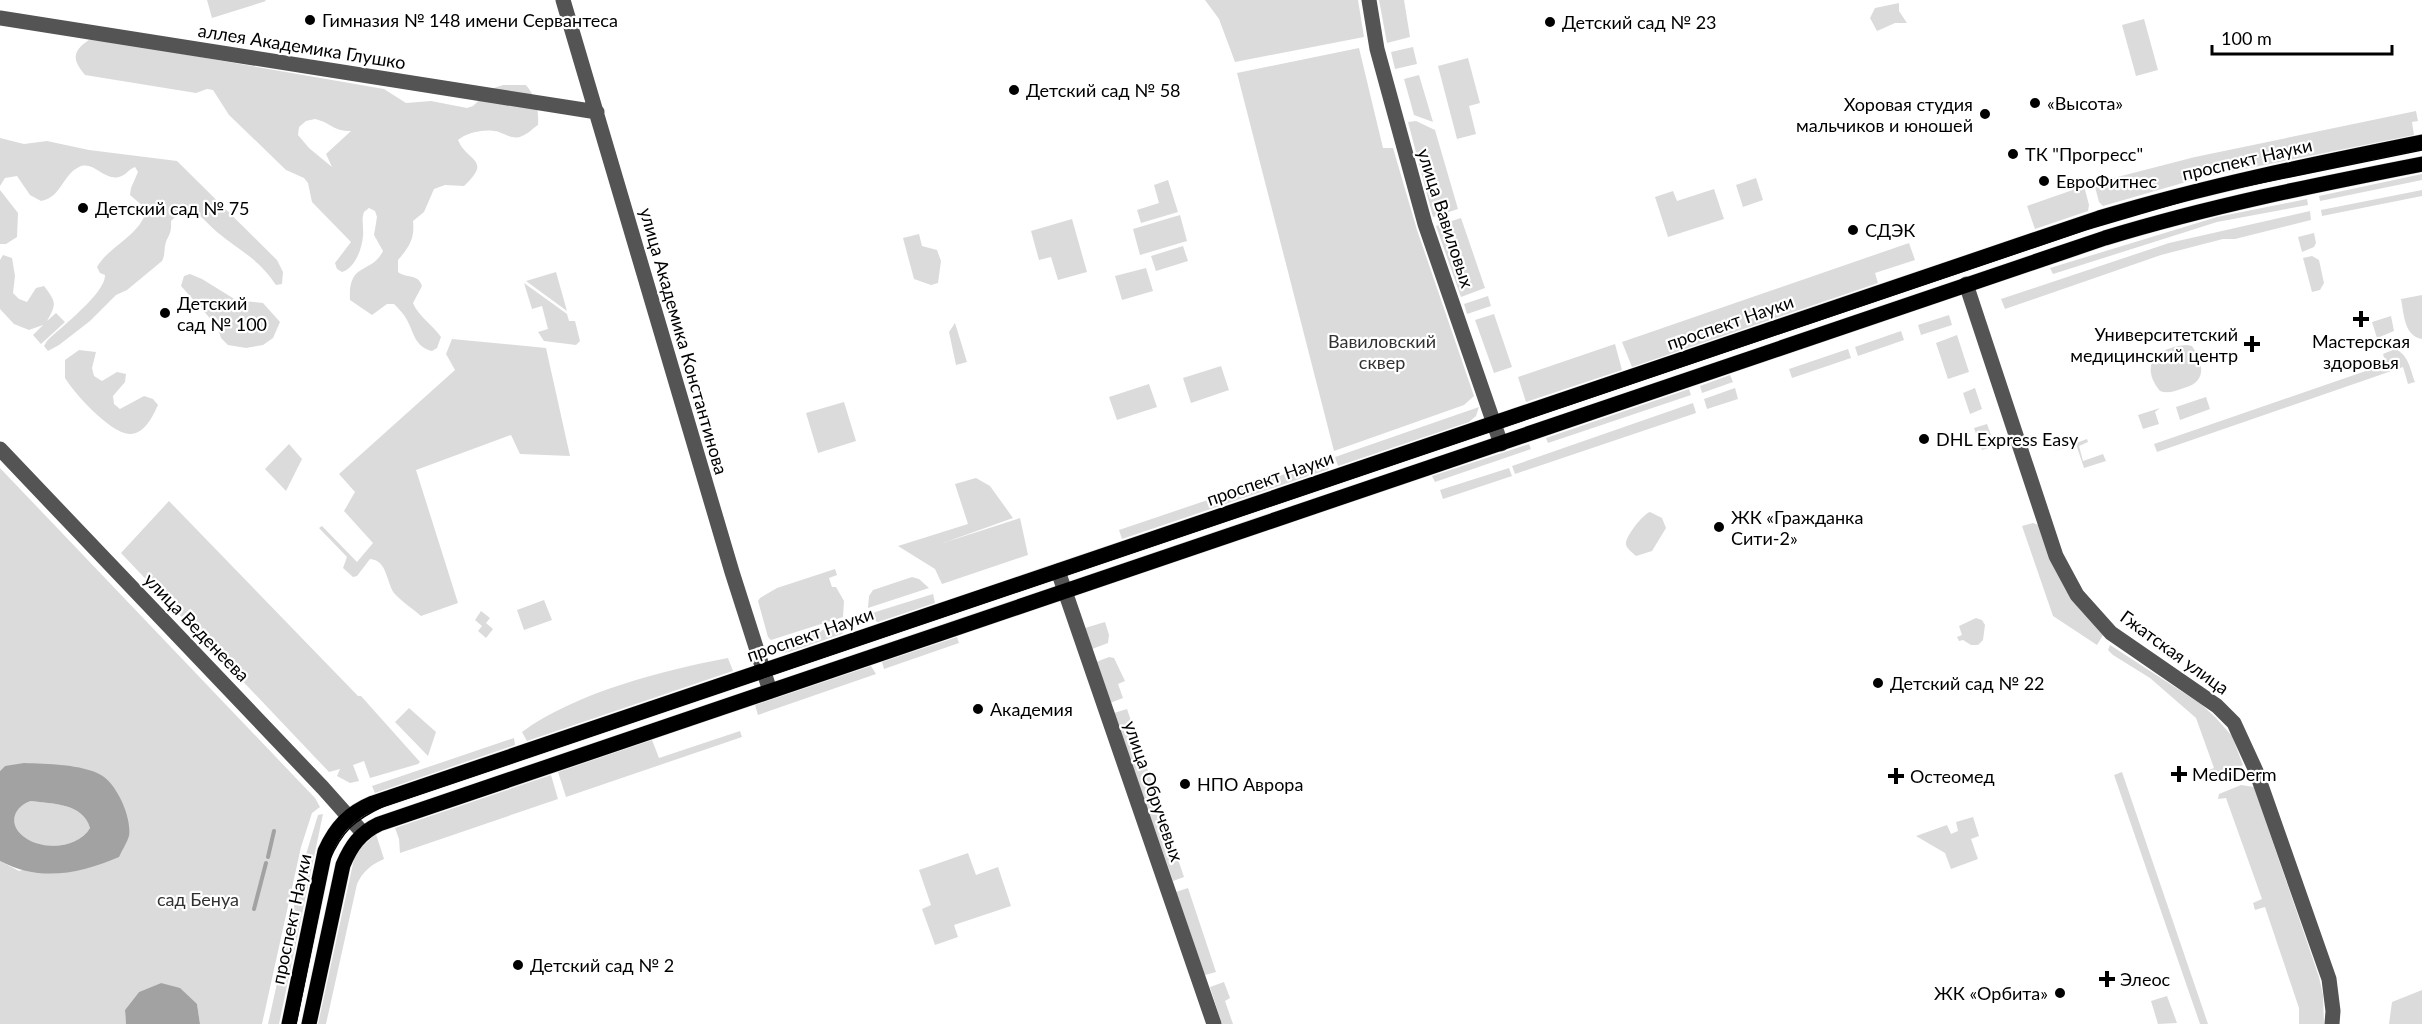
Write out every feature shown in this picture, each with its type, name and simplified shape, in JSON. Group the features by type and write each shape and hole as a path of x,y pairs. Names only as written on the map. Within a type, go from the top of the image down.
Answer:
{"main road":[{"name":"проспект Науки","path":"289,1024 325,851 333,834 348,816 373,803 2150,202 2284,169 2422,142"},
{"path":"309,1024 343,865 349,852 363,833 379,824 2105,238 2285,190 2422,164"}],"street":[{"name":"улица Академика Константинова","path":"563,0 722,539 770,691"},
{"name":"улица Вавиловых","path":"1370,0 1377,49 1425,225 1501,444"},
{"name":"аллея Академика Глушко","path":"0,18 597,112"},
{"name":"Гжатская улица","path":"1966,284 2056,556 2073,588 2111,633 2217,706 2234,723 2241,734 2329,979 2333,1011 2332,1024"},
{"name":"улица Веденеева","path":"0,449 316,780 363,833"},
{"name":"улица Обручевых","path":"1058,571 1214,1024"}],"green space":[{"path":"207,0 265,0 266,1 212,18"},
{"path":"1205,0 1358,0 1364,37 1235,62 1219,19"},
{"path":"1379,0 1404,0 1410,37 1387,43"},
{"path":"1899,3 1899,11 1907,23 1895,23 1877,31 1870,18 1875,8"},
{"path":"2144,19 2158,70 2136,76 2122,25"},
{"path":"89,40 108,41 384,89 406,103 431,101 467,108 473,106 491,89 503,85 526,85 536,104 538,125 519,137 510,137 494,131 483,131 472,133 458,140 475,161 477,171 464,186 445,185 434,189 424,212 413,221 410,242 398,260 398,272 418,279 422,286 413,303 418,312 441,337 437,348 432,351 418,343 406,318 394,304 387,304 372,315 350,300 350,288 356,274 378,258 383,251 374,235 377,217 375,211 369,208 364,212 361,247 351,267 342,272 337,269 335,263 351,242 312,202 308,183 304,178 286,170 229,115 213,90 207,89 196,93 85,75 76,60 77,52","holes":["315,119 340,130 351,131 326,154 332,167 309,148 298,135 299,127 306,121"]},
{"path":"1413,47 1417,64 1395,69 1391,52"},
{"name":"Вавиловский сквер","path":"1359,48 1383,148 1393,148 1417,230 1474,396 1464,405 1334,451 1237,73"},
{"path":"1468,58 1480,103 1469,106 1476,134 1457,139 1438,66"},
{"path":"1419,75 1433,122 1414,115 1404,79"},
{"path":"2416,111 2418,121 2412,122 2414,135 2200,178 2103,206 2099,202 2094,183 2195,157"},
{"path":"1416,121 1435,130 1458,209 1433,217 1408,122"},
{"path":"0,138 24,144 47,141 89,150 177,161 277,260 283,272 282,284 276,285 256,262 198,215 184,208 171,221 171,230 162,261 127,290 116,295 90,321 48,351 44,346 47,341 82,310 98,291 105,275 100,273 97,267 102,260 142,221 146,212 144,207 130,195 138,172 135,167 121,176 114,177 89,166 79,167 69,175 58,191 48,199 41,201 30,195 17,176 5,178 0,186"},
{"path":"2422,174 2422,180 2320,201 2319,196"},
{"path":"1756,178 1763,200 1743,207 1736,185"},
{"path":"1168,180 1178,212 1141,223 1137,210 1159,203 1154,185"},
{"path":"2084,186 2089,205 2088,211 2035,229 2027,206"},
{"path":"1714,189 1724,219 1668,237 1655,197 1673,191 1677,201"},
{"path":"0,190 18,213 17,237 6,244 0,244"},
{"path":"2422,190 2422,196 2322,216 2321,210"},
{"path":"2307,199 2308,205 2217,222 2053,274 2050,268 2217,217"},
{"path":"2310,211 2311,220 2161,255 2005,309 2001,299 2169,243"},
{"path":"1180,215 1187,241 1140,255 1133,229"},
{"path":"1461,218 1485,288 1461,297 1436,226"},
{"path":"1072,219 1087,272 1058,280 1051,257 1039,260 1031,231"},
{"path":"2314,233 2316,243 2314,247 2302,252 2298,237"},
{"path":"919,234 922,246 937,250 941,261 938,283 931,285 914,279 903,238"},
{"path":"1909,243 1915,260 1875,273 1878,283 1632,367 1622,342"},
{"path":"1183,246 1188,261 1156,271 1151,256"},
{"path":"3,255 12,258 15,276 13,293 19,299 27,302 36,288 44,286 54,303 47,321 56,313 65,322 41,344 33,335 43,325 29,330 14,324 0,309 0,260"},
{"path":"2312,256 2319,260 2324,283 2320,290 2312,292 2303,258"},
{"path":"1146,268 1153,291 1122,300 1115,276"},
{"path":"556,272 567,311 526,281"},
{"path":"190,274 236,300 263,303 280,322 273,338 263,345 246,348 228,345 221,338 217,326 181,286 184,276"},
{"path":"524,283 567,314 569,321 575,321 580,341 576,345 544,341 538,332 548,329 542,306 532,309"},
{"path":"2422,295 2422,339 2416,337 2408,329 2401,299"},
{"path":"1488,296 1491,306 1467,314 1464,304"},
{"path":"1494,314 1512,367 1494,373 1475,320"},
{"path":"1949,315 1952,325 1921,335 1918,325"},
{"path":"2391,316 2394,331 2377,338 2372,322"},
{"path":"955,323 967,362 956,365 949,332"},
{"path":"1901,331 1904,340 1858,356 1855,347"},
{"path":"1957,335 1969,372 1948,379 1936,343"},
{"path":"452,339 546,348 570,456 520,454 511,435 416,470 458,603 421,616 394,593 383,567 376,560 370,559 357,576 353,577 343,568 347,557 319,528 322,526 357,562 373,543 344,511 355,492 339,474 455,370 446,354"},
{"path":"1615,344 1622,370 1526,402 1518,377"},
{"path":"2192,346 2199,359 2200,377 2184,388 2169,392 2160,391 2151,373 2154,359 2167,349"},
{"path":"1848,349 1851,358 1792,378 1789,369"},
{"path":"2395,349 2406,359 2415,382 2408,384 2403,367 2157,452 2154,444 2386,364 2383,354"},
{"path":"79,350 96,352 92,368 94,376 102,381 117,372 126,374 125,382 113,396 114,404 120,409 144,396 153,399 158,405 143,428 129,434 121,432 103,420 76,393 65,378 65,360"},
{"path":"1221,366 1229,390 1191,403 1183,378"},
{"path":"1730,375 1733,382 1702,393 1700,386"},
{"path":"1149,384 1157,407 1117,420 1109,397"},
{"path":"1735,388 1738,399 1707,409 1704,399"},
{"path":"1975,388 1982,409 1970,414 1963,393"},
{"path":"1689,389 1691,395 1548,443 1546,438"},
{"path":"2206,397 2210,409 2180,420 2176,407"},
{"path":"844,402 856,441 818,453 806,413"},
{"path":"1693,403 1696,413 1515,474 1512,466"},
{"path":"1479,407 1476,416 1469,422 1338,466 1335,457"},
{"path":"2160,408 2155,412 2159,424 2143,429 2138,415"},
{"path":"1987,424 1995,446 1982,450 1974,428"},
{"path":"2087,439 2088,442 2079,446 2083,461 2103,454 2106,461 2084,468 2076,444 2052,452"},
{"path":"289,444 302,459 286,491 265,469"},
{"path":"1529,444 1531,449 1435,482 1432,476"},
{"path":"1326,460 1329,469 1122,539 1119,530"},
{"name":"сад Бенуа","path":"0,468 315,798 320,807 312,813 301,847 262,1024 200,1024 197,1004 161,983 139,992 125,1010 126,1024 0,1024 0,861 19,871 129,835 5,766 0,771"},
{"path":"1509,468 1512,476 1443,499 1440,490"},
{"path":"976,478 990,486 1013,518 943,543 1020,518 1028,555 942,584 935,569 898,546 968,524 955,484"},
{"path":"169,501 358,696 361,696 420,762 418,764 370,778 364,761 353,765 359,781 350,783 337,776 340,769 329,772 121,553"},
{"path":"1650,512 1662,518 1666,528 1652,551 1636,556 1627,547 1626,541 1639,521"},
{"path":"2033,523 2041,526 2070,595 2103,635 2097,645 2053,616 2022,526"},
{"path":"835,569 837,575 829,578 832,587 836,587 844,601 843,617 771,640 768,637 758,601 760,598 777,588"},
{"path":"912,577 919,579 929,588 868,608 869,596 873,590"},
{"path":"933,594 935,603 878,622 871,619 869,614"},
{"path":"544,600 552,620 524,630 517,610"},
{"path":"481,611 490,618 486,623 493,629 486,638 478,631 482,626 475,620"},
{"path":"1976,618 1982,620 1985,625 1983,640 1978,645 1971,645 1963,640 1959,641 1957,637 1962,635 1959,626"},
{"path":"855,619 842,634 789,652 782,653 769,648"},
{"path":"1105,622 1109,635 1108,643 1092,649 1085,628"},
{"path":"957,637 959,643 884,669 882,662"},
{"path":"2110,645 2201,704 2232,736 2243,765 2221,776 2208,774 2206,771 2214,768 2196,718 2150,678 2113,655 2108,650"},
{"path":"1109,657 1114,658 1125,681 1118,684 1123,698 1110,703 1096,662"},
{"path":"728,658 733,671 527,741 522,732 567,706 620,685 676,669"},
{"path":"871,666 876,674 758,715 755,705"},
{"path":"409,708 436,732 428,756 395,722"},
{"path":"1127,709 1184,877 1173,881 1114,713"},
{"path":"740,731 742,737 566,797 558,772 652,740 659,758"},
{"path":"514,738 515,745 375,793 372,786"},
{"path":"2122,772 2208,1024 2200,1024 2114,775"},
{"path":"551,775 558,799 400,853 395,828"},
{"path":"2241,785 2254,787 2319,977 2323,995 2324,1024 2299,1024 2299,1008 2265,907 2255,910 2253,903 2262,899 2226,798 2218,799 2219,794"},
{"path":"31,801 58,804 74,809 81,814 90,828 77,840 59,846 31,841 18,831 14,821 17,811 25,803"},
{"path":"323,814 279,1024 268,1024 304,861 318,815"},
{"path":"1973,817 1979,836 1971,839 1978,859 1951,869 1945,853 1916,836 1947,825 1951,834 1958,831 1956,822"},
{"path":"376,834 384,859 368,869 357,884 326,1024 318,1024 354,859 359,849"},
{"path":"968,853 976,875 998,867 1011,906 954,925 958,937 935,945 922,909 931,905 919,870"},
{"path":"1188,888 1216,972 1205,975 1176,892"},
{"path":"1224,982 1230,998 1225,1001 1233,1024 1222,1024 1210,987"},
{"path":"2422,990 2422,1024 2389,1024 2392,1002"},
{"path":"2167,996 2177,1023 2158,1024 2151,1001"}],"shaded area":[{"path":"24,763 64,765 93,771 107,779 118,794 128,820 129,836 119,857 89,868 60,873 30,872 0,861 0,771 5,766","holes":["31,801 57,804 74,809 81,814 90,828 77,840 59,846 31,841 18,831 14,821 17,811 25,803"]},
{"path":"161,983 180,988 197,1004 200,1024 126,1024 125,1010 139,992"}],"waterway":[{"path":"268,857 274,831"},
{"path":"254,909 266,863"}],"tram line":[{"path":"296,1024 329,861 344,834 365,816 384,806 2085,230 2211,193 2422,150"}],"place":[{"name":"Гимназия № 148 имени Сервантеса","path":"310,20"},
{"name":"Детский сад № 23","path":"1550,22"},
{"name":"Детский сад № 58","path":"1014,90"},
{"name":"«Высота»","path":"2035,103"},
{"name":"Хоровая студия мальчиков и юношей","path":"1985,114"},
{"name":"ТК \"Прогресс\"","path":"2013,154"},
{"name":"ЕвроФитнес","path":"2044,181"},
{"name":"Детский сад № 75","path":"83,208"},
{"name":"СДЭК","path":"1853,230"},
{"name":"Детский сад № 100","path":"165,313"},
{"name":"Мастерская здоровья","path":"2361,319"},
{"name":"Университетский медицинский центр","path":"2252,344"},
{"name":"DHL Express Easy","path":"1924,439"},
{"name":"ЖК «Гражданка Сити-2»","path":"1719,527"},
{"name":"Детский сад № 22","path":"1878,683"},
{"name":"Академия","path":"978,709"},
{"name":"MediDerm","path":"2179,774"},
{"name":"Остеомед","path":"1896,776"},
{"name":"НПО Аврора","path":"1185,784"},
{"name":"Детский сад № 2","path":"518,965"},
{"name":"Элеос","path":"2107,979"},
{"name":"ЖК «Орбита»","path":"2060,993"}]}
